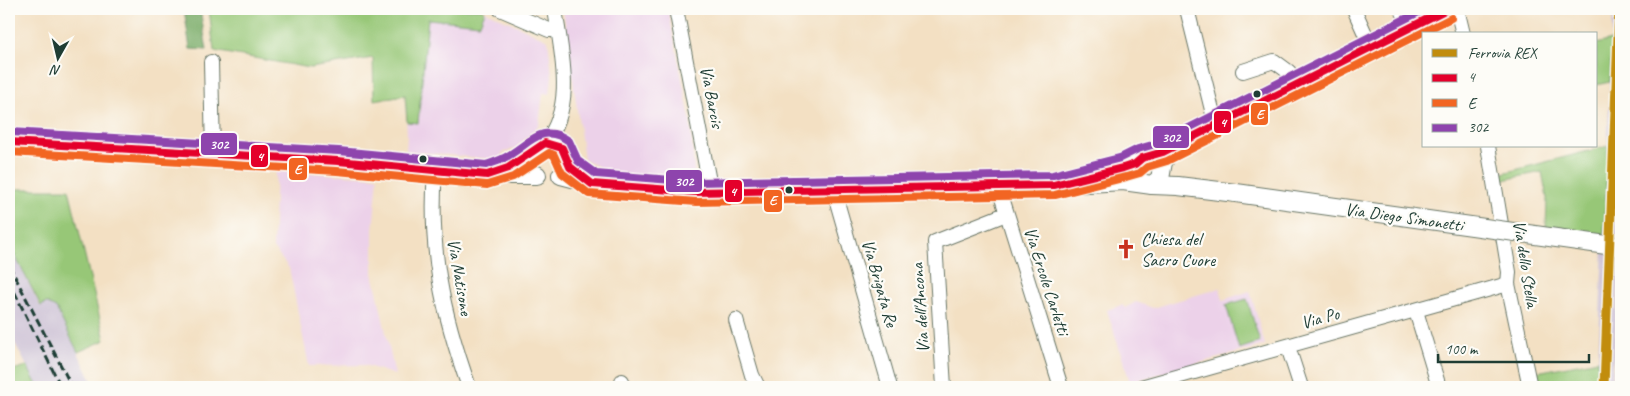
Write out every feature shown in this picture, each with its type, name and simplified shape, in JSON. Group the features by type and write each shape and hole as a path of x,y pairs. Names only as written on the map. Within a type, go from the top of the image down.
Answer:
{"main road":[{"path":"554,156 592,184 641,190 711,192 833,188 1054,185 1159,154 1447,9"},
{"path":"1141,160 1134,174 1145,184 1160,179 1162,168 1171,151 1185,141"},
{"path":"9,142 214,154 487,175 537,175 546,179 554,156"},
{"path":"487,175 554,156"},
{"path":"537,175 531,167 554,156"},
{"path":"1141,160 1158,161 1162,168"},
{"name":"Via Diego Simonetti","path":"1162,168 1168,178 1186,186"},
{"name":"Via Diego Simonetti","path":"1054,185 1145,184 1186,186 1621,247"}],"street":[{"path":"500,9 549,30 558,30"},
{"path":"554,156 555,128 565,83 555,9"},
{"name":"Via Barcis","path":"676,9 711,192"},
{"path":"1188,9 1208,92 1221,123"},
{"path":"1354,9 1371,47"},
{"path":"1401,9 1412,26"},
{"path":"1458,9 1463,32"},
{"path":"1243,71 1274,61 1289,72 1294,85"},
{"path":"211,62 214,154"},
{"name":"Via dello Stella","path":"1488,148 1509,272 1508,284 1530,387"},
{"name":"Via Natisone","path":"435,170 432,229 440,294 469,387"},
{"name":"Via Ercole Carletti","path":"998,185 1061,387"},
{"name":"Via Brigata Re","path":"833,188 890,387"},
{"name":"Via dell'Ancona","path":"944,387 935,242 1006,214"},
{"name":"Via Po","path":"1143,387 1508,284"},
{"path":"1416,311 1439,387"},
{"path":"736,320 752,375 758,387"},
{"path":"1288,346 1301,387"}],"shaded area":[{"path":"390,9 481,9 548,40 552,76 550,94 543,93 539,125 516,148 502,153 501,160 406,151 405,95"},
{"path":"563,9 668,9 690,119 695,183 647,180 603,169 584,159"},
{"path":"1613,9 1621,9 1621,253 1612,387 1597,387"},
{"path":"276,171 378,177 373,230 373,273 395,375 365,365 309,366 289,268 273,248"},
{"path":"9,244 40,306 46,303 56,308 95,387 38,387 9,332"},
{"path":"1220,288 1223,300 1250,291 1265,345 1130,382 1107,310 1122,305 1125,308 1136,302 1153,308"}],"green space":[{"path":"184,9 200,9 207,50 190,49"},
{"path":"209,9 481,9 485,11 480,24 428,19 418,123 407,122 405,95 374,100 373,58 310,68 214,51"},
{"path":"1612,40 1610,82 1598,85 1598,44"},
{"path":"1608,146 1604,235 1546,228 1547,198 1542,172 1498,181 1499,174"},
{"path":"9,189 69,189 105,340 78,352 56,308 46,303 41,306 9,244"},
{"path":"1247,299 1260,342 1239,349 1226,305"},
{"path":"1598,360 1597,387 1535,387 1532,373"},
{"path":"27,366 38,387 9,387 9,371"}],"railway":[{"path":"9,265 72,387"},
{"path":"9,281 61,387"}],"rail line":[{"name":"REX","path":"1604,387 1619,9"}],"transit line":[{"name":"302","path":"10,132 339,151 486,165 513,153 535,137 542,134 550,134 559,135 569,141 578,161 596,174 697,182 1053,175 1120,158 1138,149 1159,143 1425,9"},
{"name":"4","path":"9,142 338,161 487,175 508,168 545,143 562,148 570,167 592,184 697,192 1054,185 1123,168 1135,164 1142,158 1163,152 1447,9"},
{"name":"E","path":"1423,32 1451,18"},
{"name":"E","path":"9,152 337,171 487,185 513,177 549,153 554,155 562,173 589,194 697,202 1055,195 1140,173 1147,167 1167,161 1422,33"}],"place":[{"name":"Chiesa del Sacro Cuore","path":"1126,249"}]}
